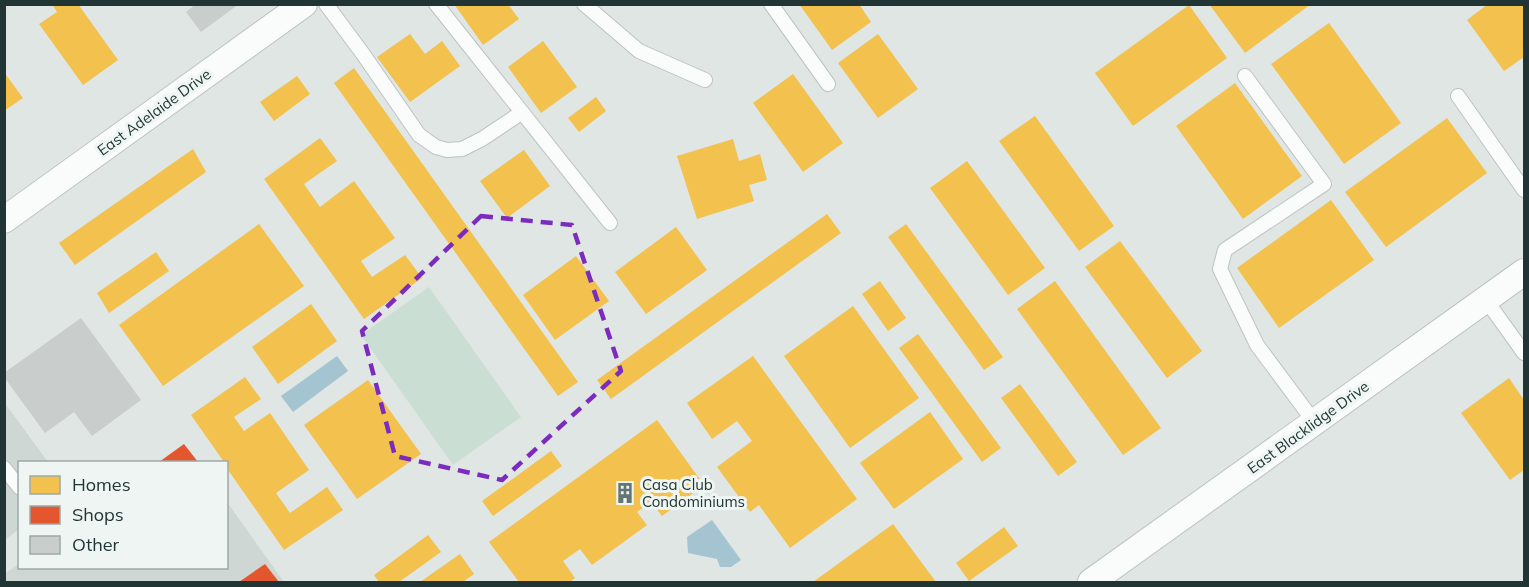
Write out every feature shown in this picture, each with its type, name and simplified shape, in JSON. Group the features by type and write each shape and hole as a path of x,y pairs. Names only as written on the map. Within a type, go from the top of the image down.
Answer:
{"street":[{"name":"East Adelaide Drive","path":"4,220 303,4"},
{"name":"East Blacklidge Drive","path":"1105,579 1524,272"}],"lane":[{"path":"326,4 419,135 436,147 447,150 462,149 482,139 521,113"},
{"path":"436,4 610,223"},
{"path":"584,4 639,51 705,80"},
{"path":"771,4 828,84"},
{"path":"1245,76 1324,184 1225,250 1220,269 1257,345 1315,423"},
{"path":"1458,96 1524,190"},
{"path":"1486,300 1524,353"},
{"path":"4,468 18,486"}],"highlighted area":[{"path":"481,216 572,225 621,371 502,480 395,456 362,331"}],"shaded area":[{"path":"4,402 47,461 18,461 18,530 5,540"},
{"path":"228,503 284,582 5,582 4,574 18,565 18,569 228,569"}],"green space":[{"path":"429,287 521,417 453,465 361,335"}],"water":[{"path":"337,356 348,371 293,412 281,396"},
{"path":"712,520 741,560 731,567 720,567 717,559 688,553 687,537"}],"building: Homes":[{"path":"52,4 78,4 118,60 83,85 39,24 57,12"},
{"path":"454,4 508,4 519,19 483,45"},
{"path":"799,4 859,4 871,22 832,50"},
{"path":"1209,4 1311,4 1245,53"},
{"path":"1488,4 1524,4 1524,57 1504,71 1467,20"},
{"path":"1189,5 1227,58 1133,126 1095,73"},
{"path":"1329,23 1401,123 1344,164 1271,64"},
{"path":"410,34 425,54 442,41 460,66 410,102 377,57"},
{"path":"878,34 918,89 878,118 838,63"},
{"path":"543,41 577,87 541,113 508,67"},
{"path":"354,68 578,382 558,396 334,83"},
{"path":"4,72 23,98 4,111"},
{"path":"793,74 843,143 803,172 753,103"},
{"path":"297,76 310,94 274,121 260,102"},
{"path":"1235,83 1302,176 1243,219 1176,126"},
{"path":"596,97 606,111 579,132 568,118"},
{"path":"1035,116 1114,226 1079,251 999,141"},
{"path":"1447,118 1487,173 1386,247 1345,192"},
{"path":"320,138 337,161 304,184 320,207 354,181 395,238 361,261 372,277 405,255 422,278 364,319 264,179"},
{"path":"733,139 739,161 760,154 767,180 749,185 754,201 697,219 677,156"},
{"path":"193,149 206,172 75,265 59,243"},
{"path":"524,150 550,186 507,218 480,181"},
{"path":"967,161 1045,268 1008,295 930,188"},
{"path":"1331,200 1374,260 1279,328 1237,268"},
{"path":"827,214 841,233 611,399 597,380"},
{"path":"259,224 304,286 163,386 119,325"},
{"path":"906,224 1003,357 984,370 888,237"},
{"path":"676,227 707,270 646,314 615,272"},
{"path":"1120,241 1202,351 1167,378 1085,267"},
{"path":"156,252 169,271 109,313 97,293"},
{"path":"576,256 609,301 555,340 523,295"},
{"path":"880,281 906,318 888,331 862,294"},
{"path":"1055,281 1161,428 1123,455 1017,309"},
{"path":"311,304 337,341 278,384 252,347"},
{"path":"853,306 919,398 850,448 784,356"},
{"path":"918,334 1001,448 982,462 899,348"},
{"name":"Casa Club Condominiums","path":"753,356 857,499 790,548 759,505 750,512 717,467 752,441 737,421 712,439 687,403"},
{"path":"245,377 261,399 234,417 244,431 270,413 309,470 276,493 290,513 327,487 343,510 284,550 228,470 228,461 223,461 191,415"},
{"path":"1509,378 1524,400 1524,470 1510,480 1461,413"},
{"path":"368,380 421,454 357,499 304,425"},
{"path":"1020,384 1077,462 1058,476 1001,398"},
{"path":"930,412 963,459 894,509 860,463"},
{"name":"Casa Club Condominiums","path":"657,420 704,485 662,516 651,502 637,512 647,525 592,565 580,549 563,561 575,578 570,582 519,582 489,542"},
{"path":"551,451 562,466 493,516 482,501"},
{"path":"893,524 936,582 813,582"},
{"path":"1004,527 1018,546 969,581 956,563"},
{"path":"428,535 441,552 399,582 379,582 374,575"},
{"path":"460,554 474,574 463,582 420,582"}],"building: Shops":[{"path":"184,444 197,461 160,461"},
{"path":"265,564 279,582 239,582"}],"building: Other":[{"path":"196,4 239,4 201,32 186,12"},
{"path":"81,318 141,400 92,436 74,412 45,433 4,377 4,373"}],"place":[{"name":"Casa Club Condominiums","path":"625,493"}]}
